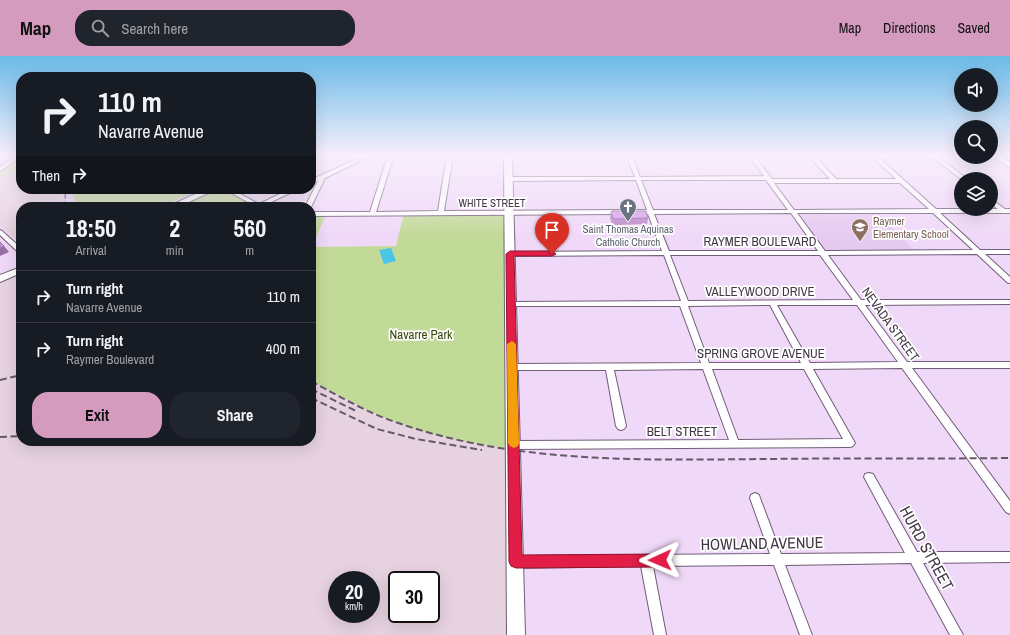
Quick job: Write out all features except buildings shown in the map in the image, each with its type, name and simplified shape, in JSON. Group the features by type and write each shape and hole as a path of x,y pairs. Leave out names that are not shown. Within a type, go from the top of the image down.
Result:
{"main road":[{"path":"508,182 514,445 516,635"},
{"path":"183,202 201,194"},
{"path":"0,279 16,272"}],"street":[{"path":"373,213 383,182"},
{"path":"441,213 446,182"},
{"path":"640,182 735,444"},
{"name":"NEVADA STREET","path":"770,182 1010,509"},
{"path":"902,182 1010,281"},
{"path":"237,194 252,202"},
{"path":"268,202 285,194"},
{"path":"998,206 1008,212"},
{"name":"WHITE STREET","path":"316,214 509,212 1008,212"},
{"path":"2,236 16,248"},
{"name":"RAYMER BOULEVARD","path":"510,254 1010,252"},
{"name":"VALLEYWOOD DRIVE","path":"511,304 1010,302"},
{"path":"772,303 807,366"},
{"name":"SPRING GROVE AVENUE","path":"512,366 905,365 1008,367"},
{"path":"609,366 621,426"},
{"name":"BELT STREET","path":"514,445 850,443 807,366"},
{"name":"HURD STREET","path":"869,477 957,635"},
{"path":"755,498 806,635"},
{"name":"HOWLAND AVENUE","path":"516,562 778,558 1010,557"},
{"path":"646,561 660,635"}],"shaded area":[{"path":"0,182 16,182 16,194 61,194 59,202 16,202 16,240 0,226"},
{"name":"Raymer Elementary School","path":"792,212 877,212 916,252 822,252"},
{"path":"16,272 16,446 316,446 316,381 461,440 514,450 516,635 0,635 0,279"}],"green space":[{"path":"190,194 172,202 75,202 73,195"},
{"path":"201,194 236,194 251,202 182,202"},
{"name":"Navarre Park","path":"509,212 514,450 457,440 415,429 378,415 316,384 316,247 396,246 404,213"},
{"name":"Navarre Park","path":"316,214 326,214 316,238"}],"water":[{"path":"391,248 396,261 384,264 379,250"}],"railway":[{"path":"65,194 65,202"},
{"path":"0,380 16,376"},
{"path":"316,384 367,410 401,424 446,437 536,453 582,457 675,460 1010,458"},
{"path":"316,391 356,411"},
{"path":"316,400 377,429 416,439 482,450"},
{"path":"0,437 16,436"}],"slow traffic":[{"path":"512,344 514,443"}],"place":[{"name":"Saint Thomas Aquinas Catholic Church","path":"628,222"},
{"name":"Raymer Elementary School","path":"860,242"}],"route":[{"path":"552,254 510,254 516,562 660,560"}]}
